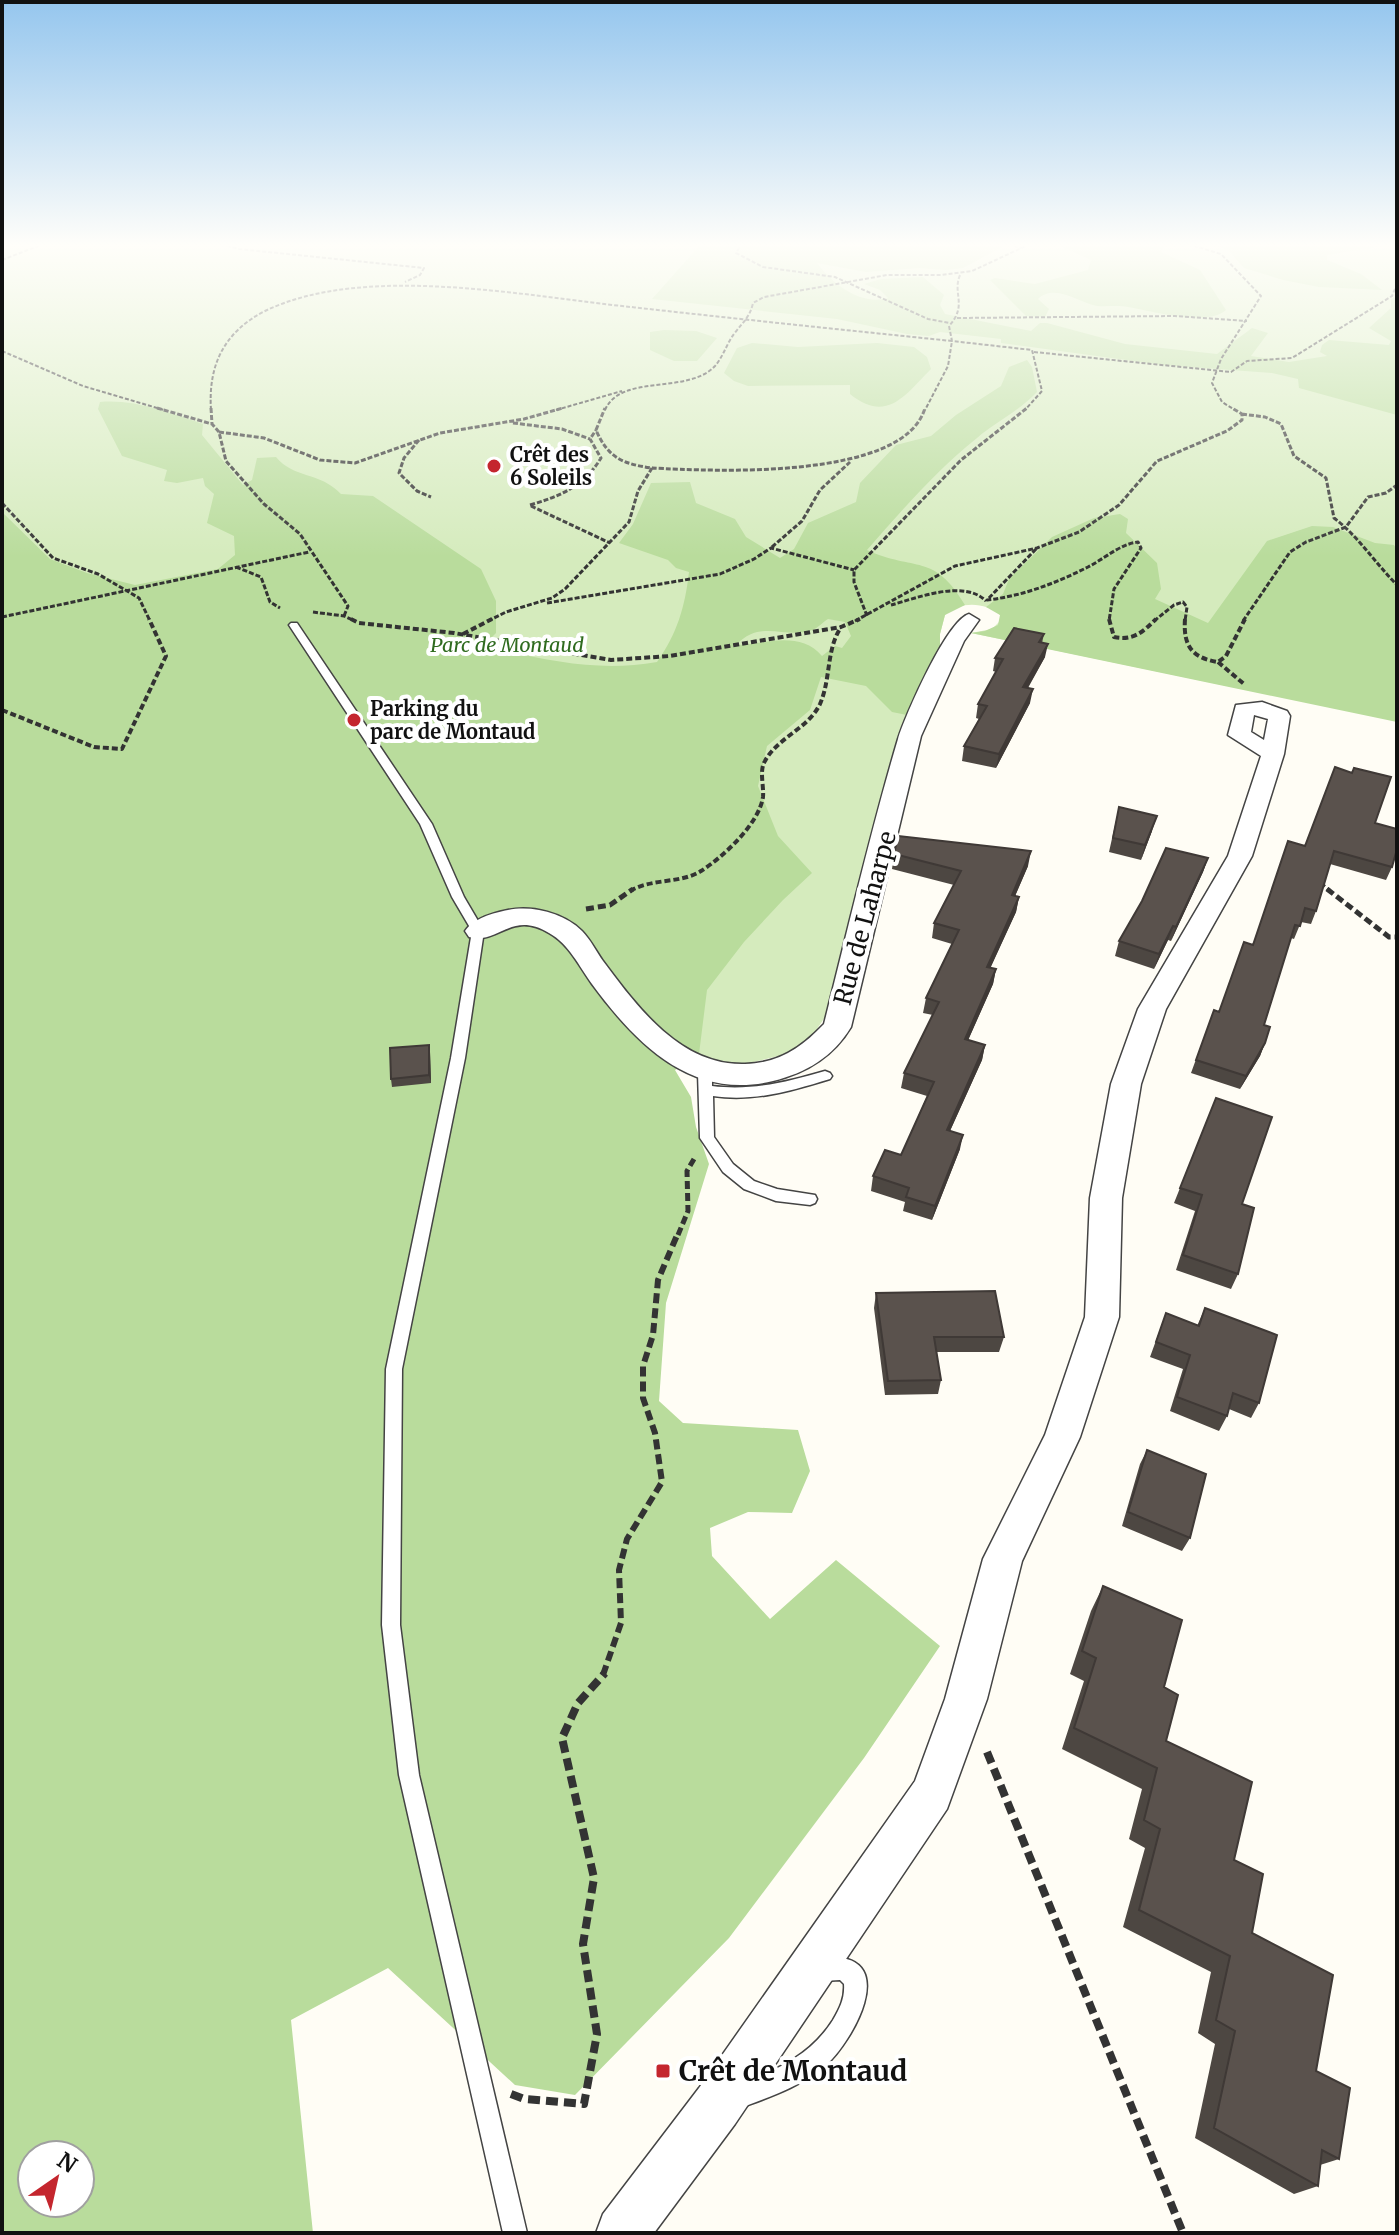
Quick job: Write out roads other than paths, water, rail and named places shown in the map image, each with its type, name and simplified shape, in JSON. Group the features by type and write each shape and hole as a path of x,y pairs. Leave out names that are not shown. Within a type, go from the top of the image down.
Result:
{"street":[{"name":"Rue de Laharpe","path":"478,931 493,921 520,914 569,933 615,996 676,1059 705,1082 779,1070 812,1055 837,1027 910,736 954,640 969,620"},
{"path":"622,2233 717,2106 932,1794 966,1699 1003,1559 1062,1437 1102,1317 1106,1198 1126,1084 1152,1009 1240,856 1273,754"}],"lane":[{"path":"295,616 426,824 458,897 478,931 458,1058 394,1369 391,1625 409,1775 515,2233"},
{"path":"810,1199 776,1195 749,1185 728,1168 707,1138 705,1082 741,1095 764,1093 825,1076"}],"place":[{"name":"Crêt des 6 Soleils","path":"494,466"},
{"name":"Parking du parc de Montaud","path":"354,720"},
{"name":"Crêt de Montaud","path":"663,2071"}],"park label":[{"name":"Parc de Montaud","path":"507,644"}]}
